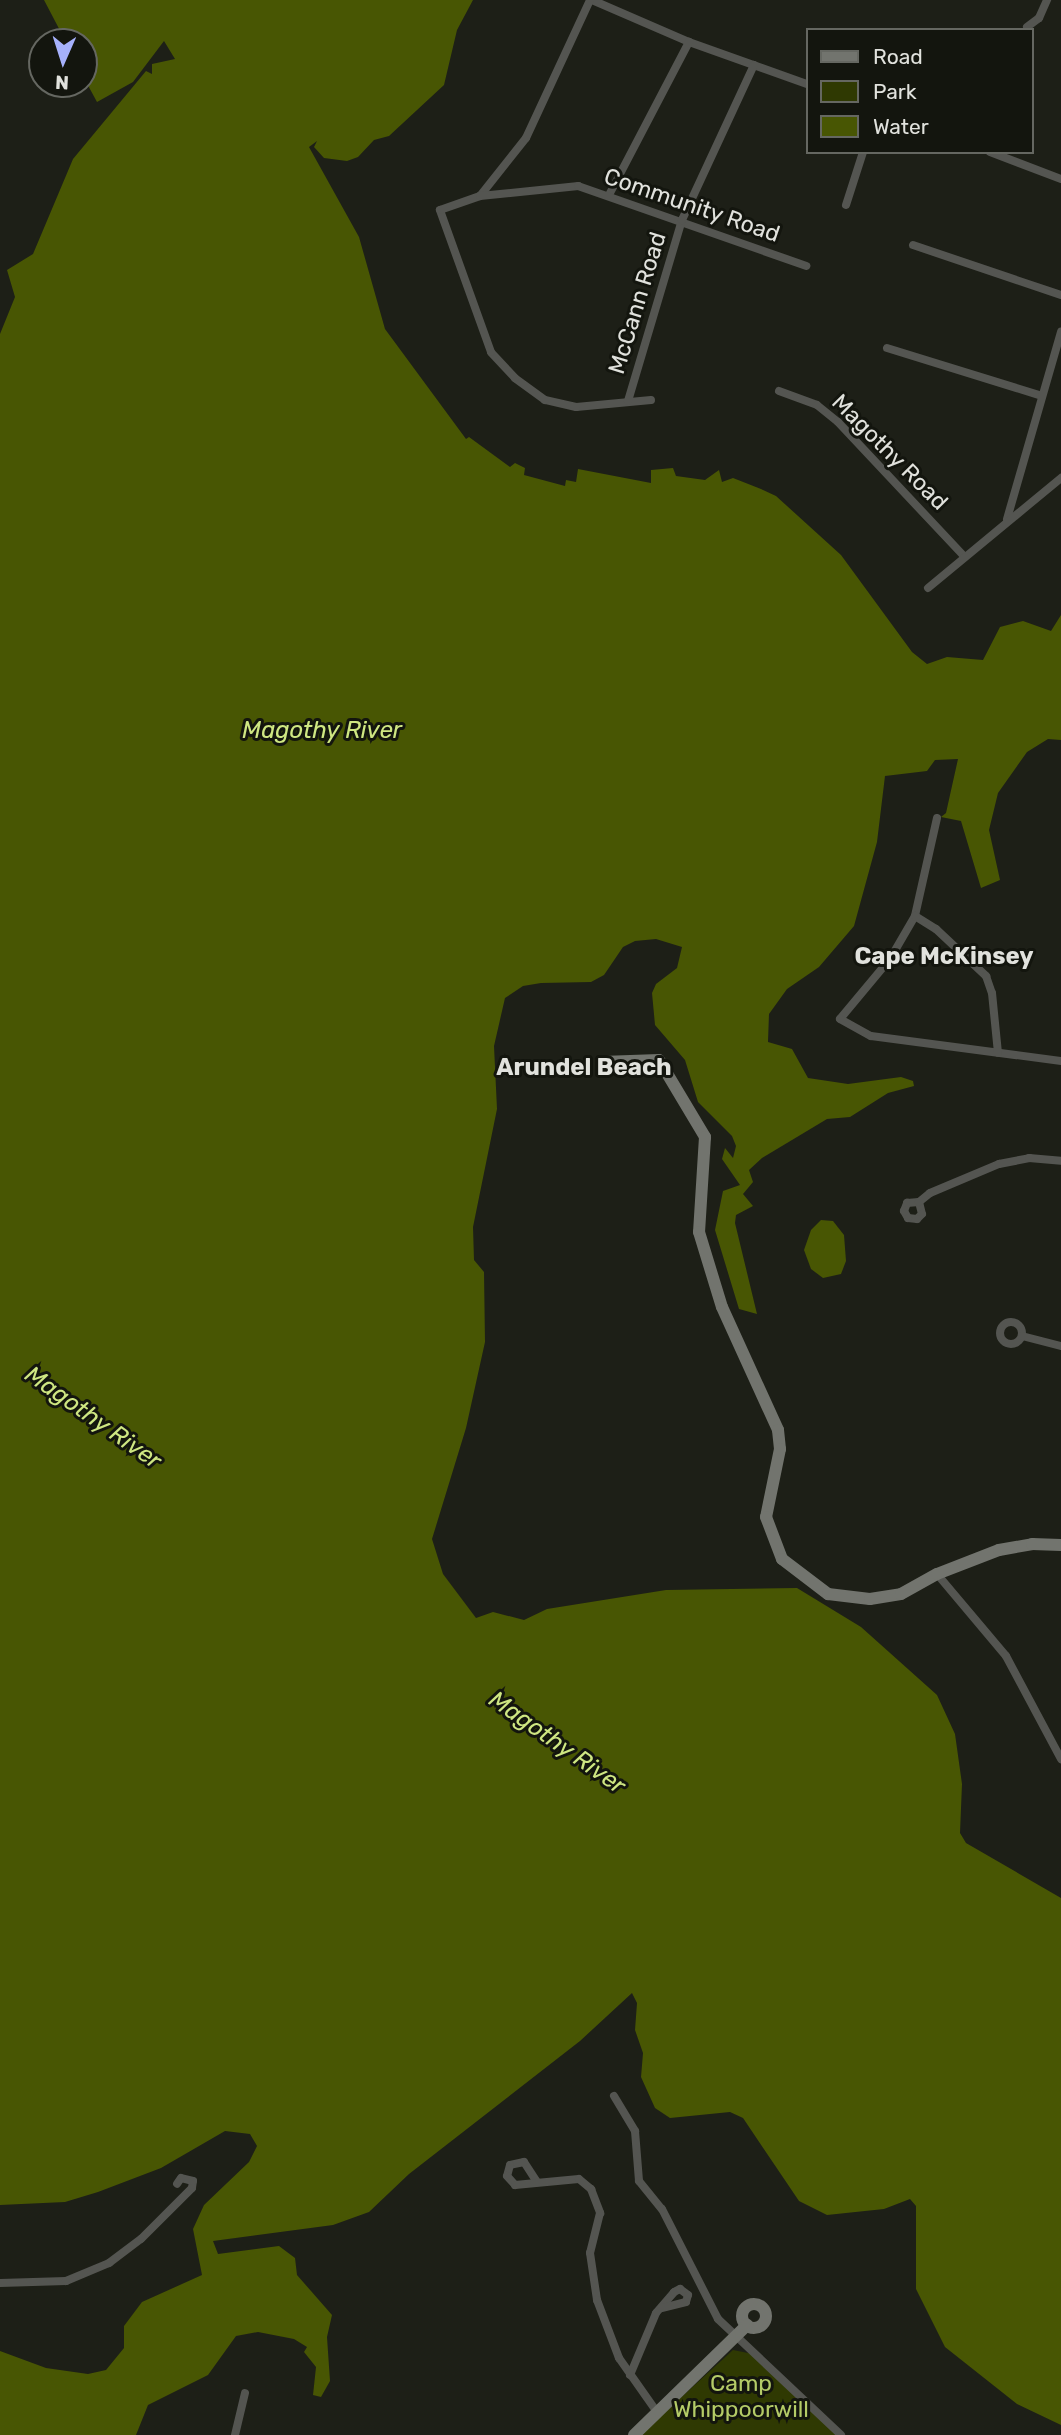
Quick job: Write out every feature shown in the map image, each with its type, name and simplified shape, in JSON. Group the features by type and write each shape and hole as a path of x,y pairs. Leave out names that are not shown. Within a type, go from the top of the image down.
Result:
{"street":[{"path":"480,197 526,138 591,0 689,42 806,85"},
{"path":"1027,27 1039,18 1047,0"},
{"path":"609,195 689,42"},
{"name":"McCann Road","path":"628,401 682,220 754,65"},
{"path":"846,205 862,154"},
{"path":"995,154 1061,179"},
{"name":"Community Road","path":"628,401 574,406 545,400 515,378 491,352 440,210 480,197 578,186 682,220 806,266"},
{"path":"914,245 1061,295"},
{"path":"1007,519 1061,332"},
{"path":"887,348 1042,396"},
{"name":"Magothy Road","path":"779,391 817,405 838,422 964,556"},
{"path":"628,401 651,400"},
{"path":"928,589 1007,519 1061,478"},
{"path":"937,818 915,916 891,959 841,1019 871,1037 1061,1061"},
{"path":"915,916 936,929 986,976 992,993 998,1054"},
{"path":"602,1062 659,1060 705,1138 699,1232 722,1307 781,1438 766,1517 782,1559 816,1588 849,1599 901,1594 937,1574 1015,1547 1061,1545"},
{"path":"919,1202 930,1193 1010,1161 1061,1161"},
{"path":"1022,1336 1061,1346"},
{"path":"937,1574 1003,1652 1061,1759"},
{"path":"614,2095 635,2131 639,2181 662,2209 710,2306 734,2338 751,2348 841,2435"},
{"path":"0,2283 66,2281 109,2263 141,2239 192,2188 193,2181 181,2178 177,2184"},
{"path":"537,2182 579,2179 596,2200 600,2220 590,2253 591,2278 608,2336 630,2375 657,2412"},
{"path":"630,2375 651,2320 662,2308"},
{"path":"634,2435 747,2325"},
{"path":"235,2435 245,2393"}],"green space":[{"name":"Camp Whippoorwill","path":"733,2350 753,2354 837,2435 640,2435"}],"water":[{"name":"Magothy River","path":"44,0 473,0 457,30 444,85 389,136 374,140 358,157 347,161 324,158 314,147 317,141 309,147 359,237 385,329 466,439 469,437 510,467 515,463 525,468 524,475 565,486 566,480 576,482 578,469 651,483 651,470 673,468 676,476 705,480 719,470 722,482 733,478 776,496 841,555 912,652 927,664 947,657 983,660 1000,627 1023,621 1051,631 1061,615 1061,740 1048,739 1027,752 998,793 989,830 1000,880 981,888 961,821 941,817 946,813 958,759 935,760 927,771 885,776 877,842 854,926 819,967 787,989 769,1014 768,1042 792,1049 808,1078 848,1084 901,1077 913,1081 914,1086 888,1093 850,1117 827,1119 762,1158 749,1170 753,1182 743,1194 753,1206 736,1215 735,1223 757,1314 739,1309 715,1230 723,1191 740,1185 722,1159 725,1148 733,1158 736,1146 732,1136 698,1102 685,1060 655,1025 652,993 656,984 677,968 682,947 656,939 635,941 623,947 604,975 591,982 523,986 505,998 494,1046 497,1109 473,1227 474,1260 484,1272 485,1342 466,1428 432,1539 443,1574 476,1618 493,1612 524,1620 547,1609 666,1590 797,1588 861,1627 937,1695 955,1734 962,1784 960,1833 966,1843 1061,1898 1061,2425 1017,2404 945,2347 916,2289 916,2206 910,2199 884,2209 827,2215 799,2201 743,2118 730,2112 670,2118 655,2108 641,2077 643,2053 635,2030 637,2003 632,1993 580,2041 409,2174 369,2212 333,2225 213,2241 218,2254 279,2246 295,2258 297,2275 332,2315 327,2337 330,2381 321,2397 313,2395 316,2367 304,2352 307,2347 294,2339 258,2332 236,2336 208,2375 148,2405 136,2435 0,2435 0,2351 46,2368 88,2374 106,2370 124,2348 124,2326 142,2302 202,2275 193,2229 204,2205 249,2162 257,2146 250,2134 225,2131 161,2168 98,2192 65,2202 0,2205 0,334 15,297 7,270 33,254 73,159 146,71 152,74 152,64 175,59 164,41 133,82 97,102 95,98 98,98 98,28 59,28"},
{"path":"821,1220 833,1221 844,1235 846,1261 841,1274 823,1278 811,1269 804,1250 811,1230"}],"district":[{"name":"Cape McKinsey","path":"944,957"},
{"name":"Arundel Beach","path":"584,1068"}]}
